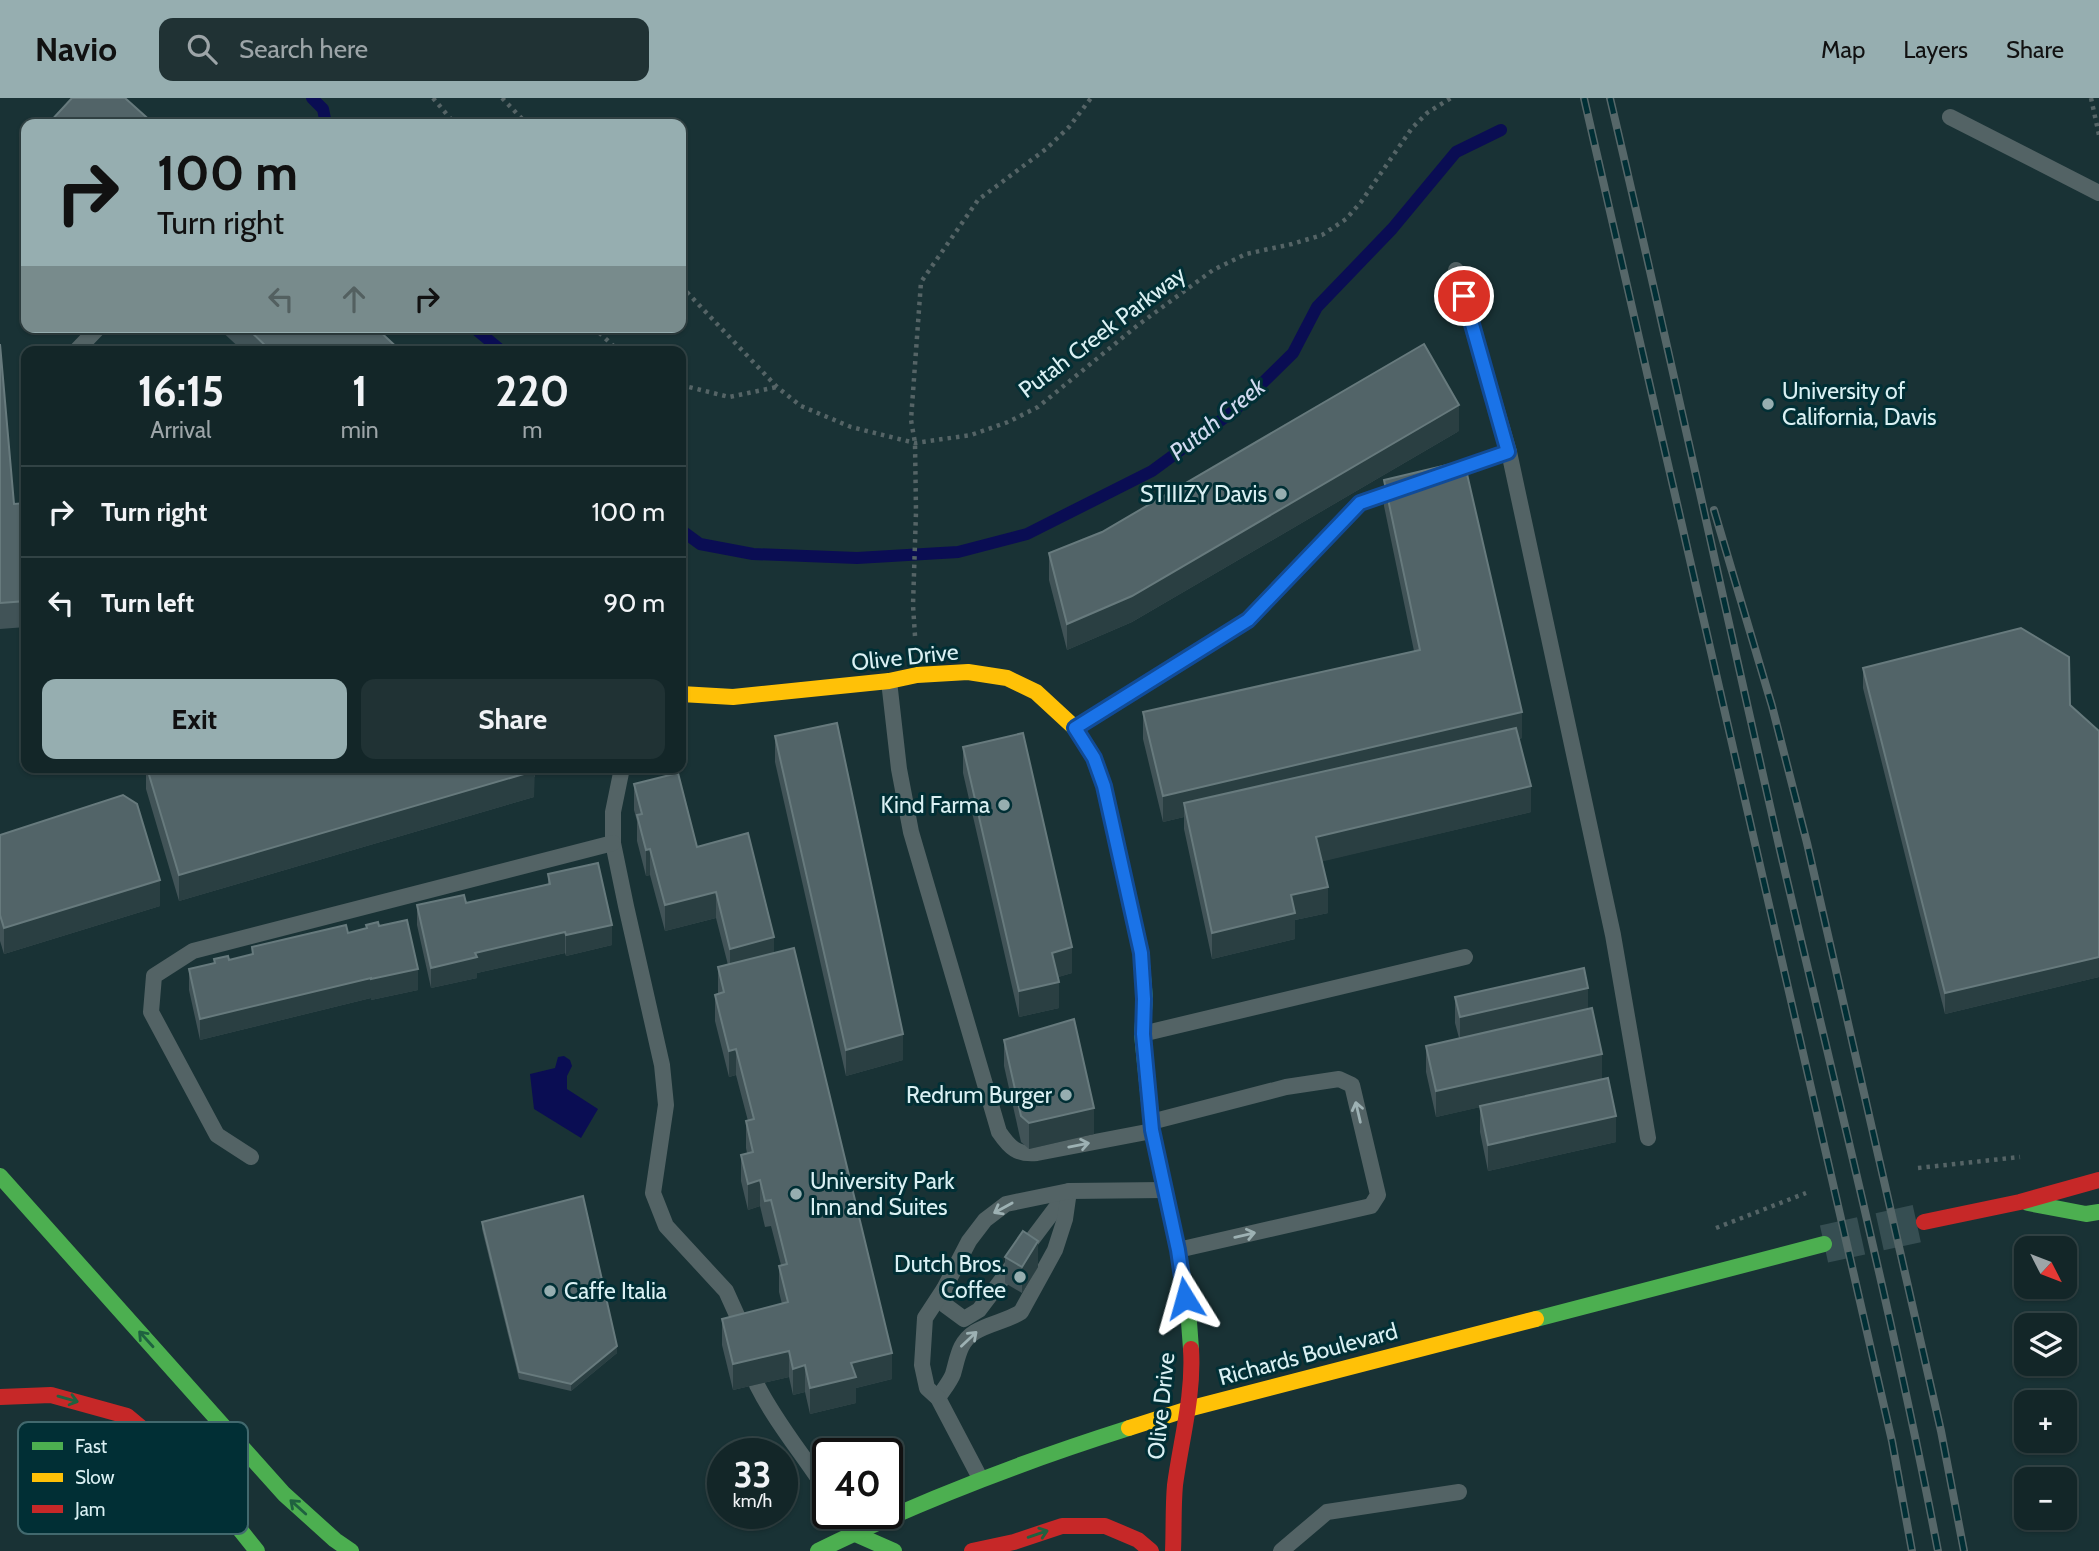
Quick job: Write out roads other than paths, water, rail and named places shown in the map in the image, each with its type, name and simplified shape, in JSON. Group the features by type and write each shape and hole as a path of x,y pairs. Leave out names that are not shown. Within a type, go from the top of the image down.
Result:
{"main road":[{"name":"Olive Drive","path":"686,694 733,697 889,681 917,675 968,672 1007,678 1036,692 1075,728 1094,758 1104,786 1138,940 1151,1126 1178,1250 1189,1322 1192,1367 1175,1487 1173,1551"},
{"path":"0,1175 220,1422"},
{"path":"1924,1222 2020,1202 2099,1181"},
{"path":"2020,1202 2086,1214 2099,1212"},
{"name":"Richards Boulevard","path":"903,1508 1106,1434 1188,1409 1824,1244"},
{"path":"0,1397 51,1395 127,1416 134,1422"},
{"path":"248,1454 284,1494 351,1551"},
{"path":"972,1551 1016,1547 1062,1526 1105,1526 1138,1540 1151,1551"},
{"name":"Richards Boulevard","path":"818,1551 849,1529"},
{"path":"852,1529 894,1551"},
{"path":"244,1534 257,1551"}],"lane":[{"path":"1950,117 2099,193"},
{"path":"1456,270 1508,452 1613,935 1648,1139"},
{"path":"81,346 93,333"},
{"path":"1075,728 1248,620 1360,503 1508,452"},
{"path":"889,681 899,769 911,832 999,1132 1013,1148 1024,1154 1037,1153 1151,1126 1286,1087 1339,1079 1352,1085 1378,1195 1371,1206 1178,1250"},
{"path":"621,773 613,812 613,843 662,1065 666,1105 653,1193 666,1226 726,1291 747,1338"},
{"path":"251,1157 217,1135 151,1012 154,976 192,951 613,843"},
{"path":"1143,1034 1465,957"},
{"path":"980,1478 939,1398 928,1388 922,1365 925,1318 944,1289 969,1241 985,1220 1006,1204 1069,1191 1165,1190"},
{"path":"944,1289 945,1305 964,1320 979,1310 1069,1191"},
{"path":"939,1398 952,1377 960,1348 973,1333 1020,1312 1055,1250 1065,1219 1069,1191"},
{"path":"757,1385 770,1410 812,1468"},
{"path":"1281,1551 1327,1513 1459,1492"},
{"path":"851,1529 862,1551"}],"waterway":[{"name":"Putah Creek","path":"312,98 323,109 325,119"},
{"name":"Putah Creek","path":"686,534 700,544 753,554 857,558 958,552 1027,534 1152,471 1235,410 1293,353 1317,307 1392,229 1456,152 1501,130"},
{"name":"Putah Creek","path":"480,333 496,346"}],"tunnel":[{"path":"1824,1244 1924,1222"}],"railway":[{"path":"1584,98 1892,1441 1912,1551"},
{"path":"1610,98 1882,1287 1938,1551"},
{"path":"1714,510 1772,706 1807,843 1941,1431 1964,1551"}],"place":[{"name":"University of California, Davis","path":"1768,404"},
{"name":"STIIIZY Davis","path":"1281,494"},
{"name":"Kind Farma","path":"1004,805"},
{"name":"Redrum Burger","path":"1066,1095"},
{"name":"University Park Inn and Suites","path":"796,1194"},
{"name":"Dutch Bros. Coffee","path":"1020,1277"},
{"name":"Caffe Italia","path":"550,1291"}]}
